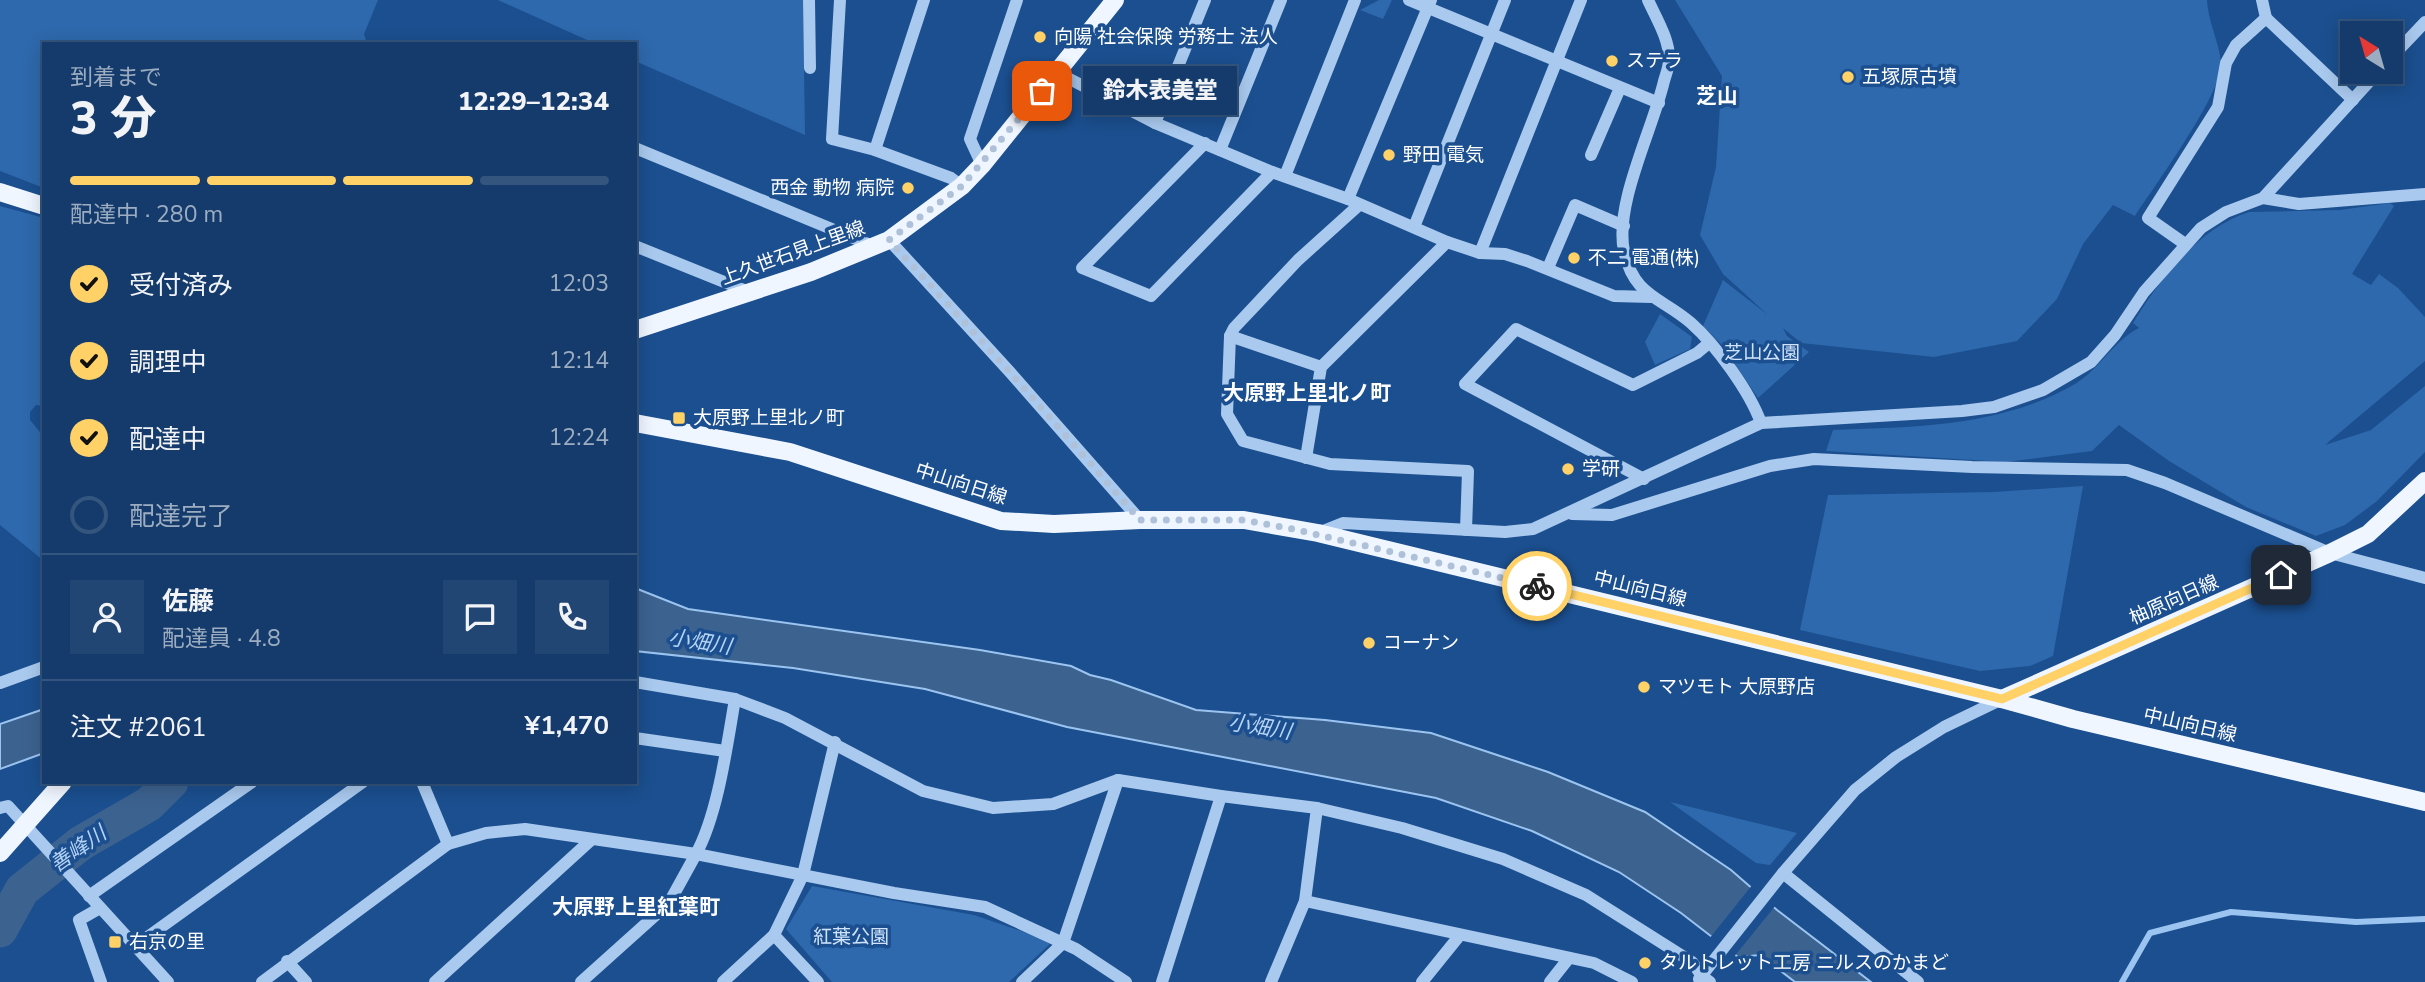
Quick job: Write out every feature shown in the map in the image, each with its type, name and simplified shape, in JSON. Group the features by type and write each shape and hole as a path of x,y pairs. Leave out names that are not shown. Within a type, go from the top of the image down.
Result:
{"main road":[{"name":"上久世石見上里線","path":"637,329 811,272 881,243 962,186 1058,73 1115,0"},
{"path":"0,192 42,205"},
{"name":"中山向日線","path":"637,423 790,452 1001,521 1054,524 1140,520 1244,520 1318,533 2002,699 2073,719 2425,802"},
{"name":"柚原向日線","path":"2002,699 2368,534 2425,481"},
{"path":"0,853 61,784"}],"street":[{"path":"809,0 810,68"},
{"path":"839,0 832,139 875,150 951,178 962,186"},
{"path":"875,150 923,0"},
{"path":"982,165 970,139 1017,0"},
{"path":"1155,123 1205,0"},
{"path":"1220,150 1281,0"},
{"path":"1285,176 1357,0 1366,0"},
{"path":"1409,0 1429,4 1491,34 1659,103"},
{"path":"1414,227 1505,0"},
{"path":"1480,253 1581,0"},
{"path":"1648,0 1666,42 1669,60 1659,103 1634,174 1624,226 1624,251 1642,289 1690,323 1709,343 1755,407 1761,423"},
{"path":"2262,0 2266,18 2353,100"},
{"path":"1429,4 1354,202 1234,328 1230,336 1227,414 1243,441 1330,464 1468,471 1466,530"},
{"path":"2185,244 2148,218 2218,107 2226,63 2236,45 2266,18"},
{"path":"2403,45 2425,22"},
{"path":"1058,73 1155,123 1447,242 1480,253 1505,254 1549,268 1614,296 1651,297"},
{"path":"1318,533 1343,523 1505,532 1533,529 1761,423 1962,411 1994,407 2043,390 2091,362 2115,335 2144,292 2185,244 2201,228 2226,212 2263,198 2367,84"},
{"path":"1591,155 1620,88"},
{"path":"1205,143 1082,268 1151,296 1272,172"},
{"path":"637,149 881,243 1009,371 1140,520"},
{"path":"2263,198 2299,204 2425,194"},
{"path":"1549,268 1575,205 1624,226"},
{"path":"1306,458 1321,367 1447,242"},
{"path":"637,247 749,292"},
{"path":"1644,479 1465,384 1516,329 1633,385 1697,353 1709,343"},
{"path":"1230,336 1321,367"},
{"path":"1567,514 1612,515 1770,466 1814,459 1972,467 2127,470 2165,483 2330,553 2423,575"},
{"path":"0,683 42,668"},
{"path":"637,682 734,699 785,718 835,742 923,791 993,808 1053,804 1118,780 1317,808 1450,842 1545,876 1596,901 1692,962 1703,980"},
{"path":"581,982 669,902 696,855 705,838 726,751 734,699"},
{"path":"1703,980 1710,963 1779,877 1855,790 1896,757 1944,727 2002,699"},
{"path":"637,738 726,751"},
{"path":"723,982 774,935 803,875 835,742"},
{"path":"1022,982 1063,943 1118,780"},
{"path":"102,982 79,920 94,901 250,784"},
{"path":"135,946 360,784"},
{"path":"423,784 449,844"},
{"path":"1162,982 1221,796"},
{"path":"0,808 8,806 168,982"},
{"path":"1271,982 1305,901 1317,808"},
{"path":"262,982 449,844 486,833 525,829 696,855 894,893 985,907 1063,943 1126,982"},
{"path":"435,982 591,839"},
{"path":"1779,877 1919,982"},
{"path":"1305,901 1606,967 1632,982"},
{"path":"774,935 818,982"},
{"path":"1422,982 1460,935"},
{"path":"1550,982 1569,958"},
{"path":"287,961 306,982"}],"green space":[{"path":"0,0 378,0 364,34 366,42 42,42 42,187 0,171"},
{"path":"498,0 803,0 805,135 637,62 637,42 592,42"},
{"path":"1379,0 1392,0 1383,19 1360,10"},
{"name":"芝山公園","path":"1675,0 2207,0 2221,63 2212,95 2135,216 2113,205 2083,244 2057,299 2017,341 1934,357 1801,343 1783,328 1787,336 1809,352 1758,398 1722,345 1703,326 1723,280 1768,315 1723,274 1700,235 1716,167 1722,76"},
{"path":"2390,203 2394,206 2352,274 2371,285 2379,274 2398,288 2425,317 2425,361 2325,445 2371,430 2425,386 2425,452 2377,501 2345,525 2316,536 2246,507 2169,461 2119,425 2092,451 2006,462 1826,451 1833,430 1895,428 1988,417 2047,398 2075,384 2092,371 2122,340 2139,328 2133,323 2155,289 2182,257 2213,230 2230,220 2249,212 2340,210"},
{"path":"0,206 42,217 42,406 36,405 30,412 30,420 42,435 42,559 0,525"},
{"path":"1660,314 1692,337 1690,349 1655,365 1645,342"},
{"path":"2083,486 2053,656 2030,666 1980,671 1800,630 1828,495 1994,492"},
{"path":"1670,802 1797,833 1770,865 1756,863"},
{"name":"紅葉公園","path":"812,886 974,915 1036,936 1050,944 1009,982 832,982 786,929"}],"water":[{"name":"小畑川","path":"637,589 688,609 980,650 1071,666 1090,675 1196,710 1325,720 1431,733 1548,772 1645,812 1731,870 1777,910 1871,982 1795,982 1760,955 1738,957 1681,913 1619,872 1532,831 1436,798 1067,727 925,689 793,668 637,651"},
{"path":"42,710 42,754 0,769 0,724"}],"pier":[{"path":"1753,884 1776,905 1733,958 1709,939"}],"waterway":[{"name":"善峰川","path":"0,930 22,890 81,843 149,804 169,784"},
{"path":"2122,982 2150,933 2231,912 2356,922 2425,919"}],"way so far":[{"path":"1042,91 962,186 889,240 1140,520 1244,520 1318,533 1537,586"}],"place":[{"name":"向陽 社会保険 労務士 法人","path":"1040,37"},
{"name":"ステラ","path":"1612,61"},
{"name":"五塚原古墳","path":"1848,77"},
{"name":"鈴木表美堂","path":"1042,91"},
{"name":"野田 電気","path":"1389,155"},
{"name":"西金 動物 病院","path":"908,188"},
{"name":"不二 電通(株)","path":"1574,258"},
{"name":"大原野上里北ノ町","path":"679,418"},
{"name":"学研","path":"1568,469"},
{"name":"コーナン","path":"1369,643"},
{"name":"マツモト 大原野店","path":"1644,687"},
{"name":"右京の里","path":"115,942"},
{"name":"タルトレット工房 ニルスのかまど","path":"1645,963"}],"district":[{"name":"芝山","path":"1717,96"},
{"name":"大原野上里北ノ町","path":"1307,393"},
{"name":"大原野上里紅葉町","path":"636,907"}],"route":[{"path":"1537,586 2002,699 2281,575"}]}
